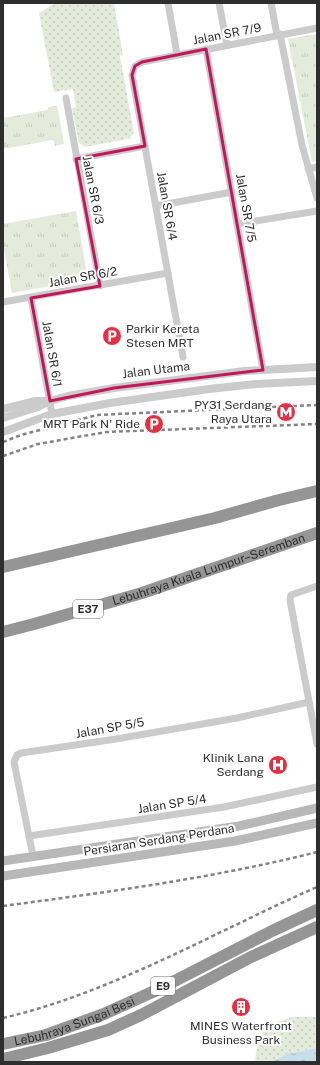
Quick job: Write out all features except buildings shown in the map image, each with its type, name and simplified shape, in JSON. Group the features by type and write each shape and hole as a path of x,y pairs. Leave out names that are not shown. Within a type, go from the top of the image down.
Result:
{"highway":[{"path":"3,567 215,518 317,491"},
{"name":"Lebuhraya Kuala Lumpur–Seremban","path":"5,632 142,593 317,533"},
{"name":"Lebuhraya Sungai Besi","path":"3,1044 46,1036 110,1012 317,910"},
{"name":"Lebuhraya Sungai Besi","path":"3,1059 48,1048 113,1028 141,1015 251,957 317,927"}],"main road":[{"name":"Persiaran Serdang Perdana","path":"3,861 239,826 317,808"},
{"name":"Persiaran Serdang Perdana","path":"3,876 235,841 317,823"}],"street":[{"path":"168,3 177,54"},
{"path":"219,3 226,45"},
{"path":"271,3 302,145 317,198"},
{"name":"Jalan SR 7/9","path":"142,62 317,28"},
{"name":"Jalan SR 7/5","path":"206,49 262,370"},
{"name":"Jalan SR 6/4","path":"142,62 135,66 132,75 183,357"},
{"name":"Jalan SR 6/3","path":"66,98 100,286"},
{"path":"76,159 145,146"},
{"path":"308,169 317,167"},
{"path":"156,206 232,192"},
{"path":"237,224 317,211"},
{"name":"Jalan SR 6/2","path":"3,302 168,273"},
{"name":"Jalan SR 6/1","path":"31,298 52,414"},
{"name":"Jalan Utama","path":"3,418 68,396 114,388 262,370 317,367"},
{"path":"3,432 52,414 110,403 256,384 317,381"},
{"path":"3,409 36,401 50,401"},
{"path":"317,586 290,595 317,744"},
{"name":"Jalan SP 5/5","path":"33,856 14,762 17,755 21,753 116,739 237,718 309,702"},
{"name":"Jalan SP 5/4","path":"29,836 224,807 317,787"}],"highlighted area":[{"path":"206,49 263,370 114,388 50,401 31,298 100,286 76,159 145,146 132,75 135,66 142,62"}],"green space":[{"path":"55,3 114,3 123,55 120,56 134,133 129,139 85,147 79,143 72,108 76,107 73,89 54,92 39,13"},
{"path":"317,34 317,161 312,162 288,39"},
{"path":"57,106 64,144 55,146 53,140 3,149 3,118 48,110 48,107"},
{"path":"76,211 87,274 83,280 12,293 3,244 3,224"},
{"path":"292,1017 317,1017 317,1048 287,1054 270,1062 255,1062 258,1043 263,1032 268,1027"}],"water":[{"path":"317,1048 317,1062 270,1062 287,1054"}],"railway":[{"path":"3,442 21,435 97,415 317,405"},
{"path":"3,456 38,444 106,432 317,424"},
{"path":"3,906 121,890 200,877 317,852"},
{"path":"3,1018 35,1010 97,988 158,962 317,887"}],"place":[{"name":"Parkir Kereta Stesen MRT","path":"112,336"},
{"name":"PY31 Serdang Raya Utara","path":"286,412"},
{"name":"MRT Park N' Ride","path":"154,424"},
{"name":"Klinik Lana Serdang","path":"278,765"},
{"name":"MINES Waterfront Business Park","path":"241,1007"}]}
